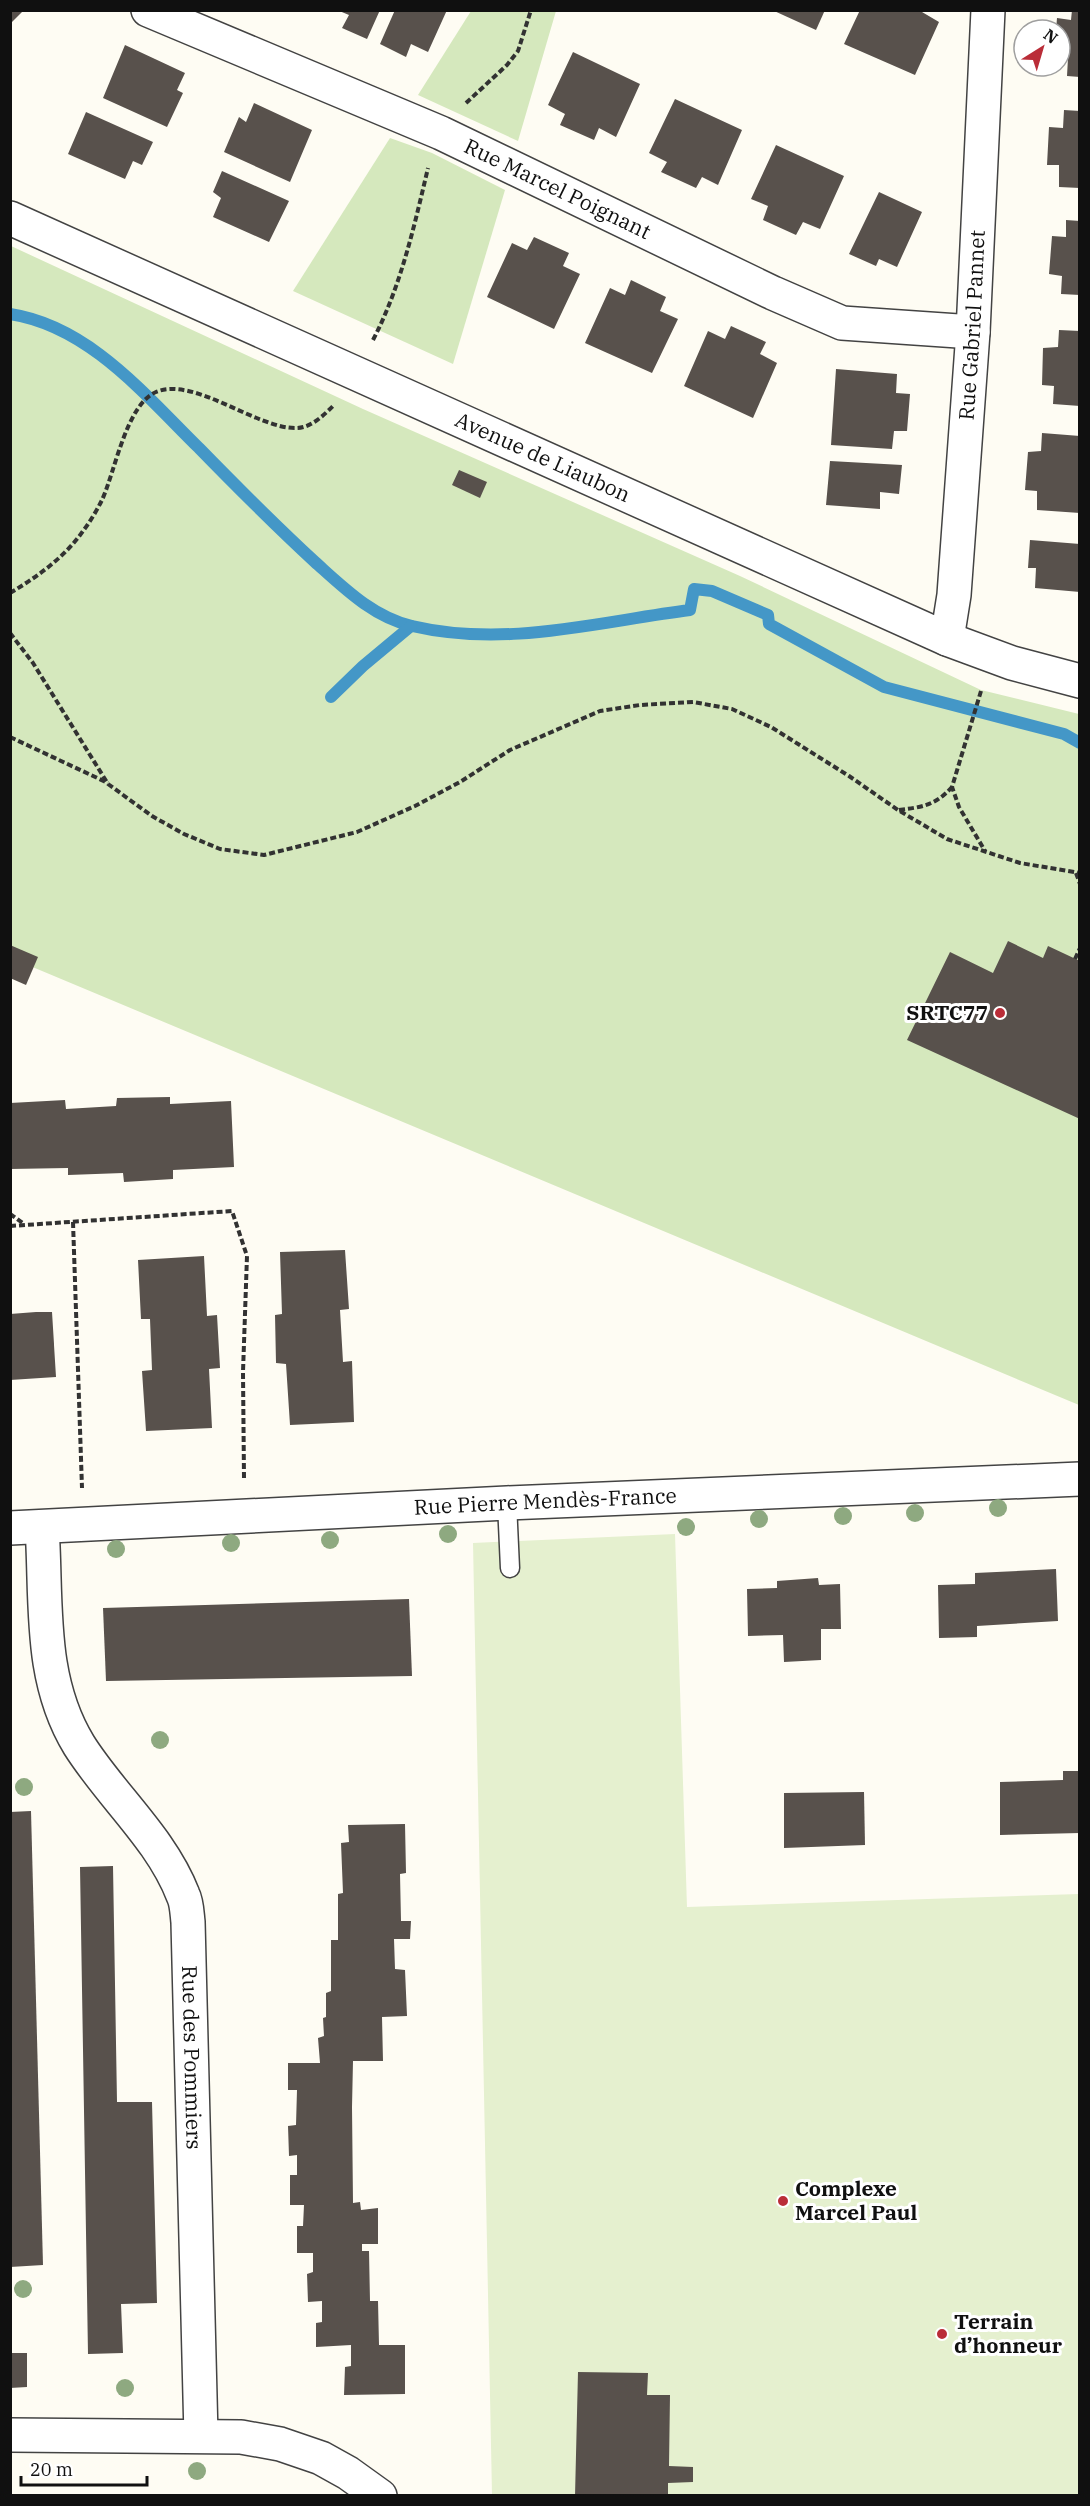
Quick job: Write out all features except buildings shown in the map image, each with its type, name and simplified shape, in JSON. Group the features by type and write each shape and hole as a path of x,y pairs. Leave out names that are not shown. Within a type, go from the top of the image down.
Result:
{"street":[{"name":"Rue Marcel Poignant","path":"148,10 441,133 773,293 842,323 972,332"},
{"name":"Rue Gabriel Pannet","path":"947,639 954,595 972,332 988,10"},
{"name":"Avenue de Liaubon","path":"10,218 947,639 1012,663 1080,681"},
{"name":"Rue Pierre Mendès-France","path":"26,1527 507,1503 1080,1479"},
{"name":"Rue des Pommiers","path":"26,1527 54,1691 78,1744 159,1852 184,1896 188,1922 201,2436"},
{"path":"10,2435 241,2437 280,2444 321,2458 380,2496"}],"lane":[{"path":"507,1503 510,1568"}],"path":[{"path":"10,593 66,552 83,531 102,500 125,432 143,403 155,392 175,390 196,394 235,407 267,422 297,429 318,420 343,396 382,324 408,255 432,153 441,133 456,113 507,65 518,51 531,10"},
{"path":"10,633 33,663 108,784"},
{"path":"10,737 108,784 152,816 184,834 220,849 264,855 357,832 433,796 510,750 600,711 640,705 693,702 732,709 771,727 898,810 947,839 1020,863 1078,873 1080,884"},
{"path":"898,810 924,807 942,799 952,787 976,704"},
{"path":"952,787 958,807 985,851"},
{"path":"1075,959 1080,948"},
{"path":"10,1226 232,1211 248,1256 243,1372 244,1490"},
{"path":"10,1214 25,1224"},
{"path":"73,1222 83,1497"}],"green space":[{"path":"471,11 556,11 518,141 418,95"},
{"path":"390,138 432,153 505,190 453,364 293,291"},
{"path":"11,246 363,409 740,576 981,690 1079,714 1079,1405 11,958"},
{"name":"Complexe Marcel Paul","path":"675,1534 687,1907 1079,1894 1079,2495 492,2495 473,1543"}],"waterway":[{"path":"10,314 39,321 65,333 114,366 158,406 256,506 326,572 372,609 398,622 447,632 516,634 551,631 690,610 694,589 712,591 768,615 769,624 884,687 1064,734 1080,743"},
{"path":"331,697 363,666 411,626"}],"place":[{"name":"SRTC77","path":"1000,1013"},
{"name":"Complexe Marcel Paul","path":"783,2201"},
{"name":"Terrain d’honneur","path":"942,2334"}]}
